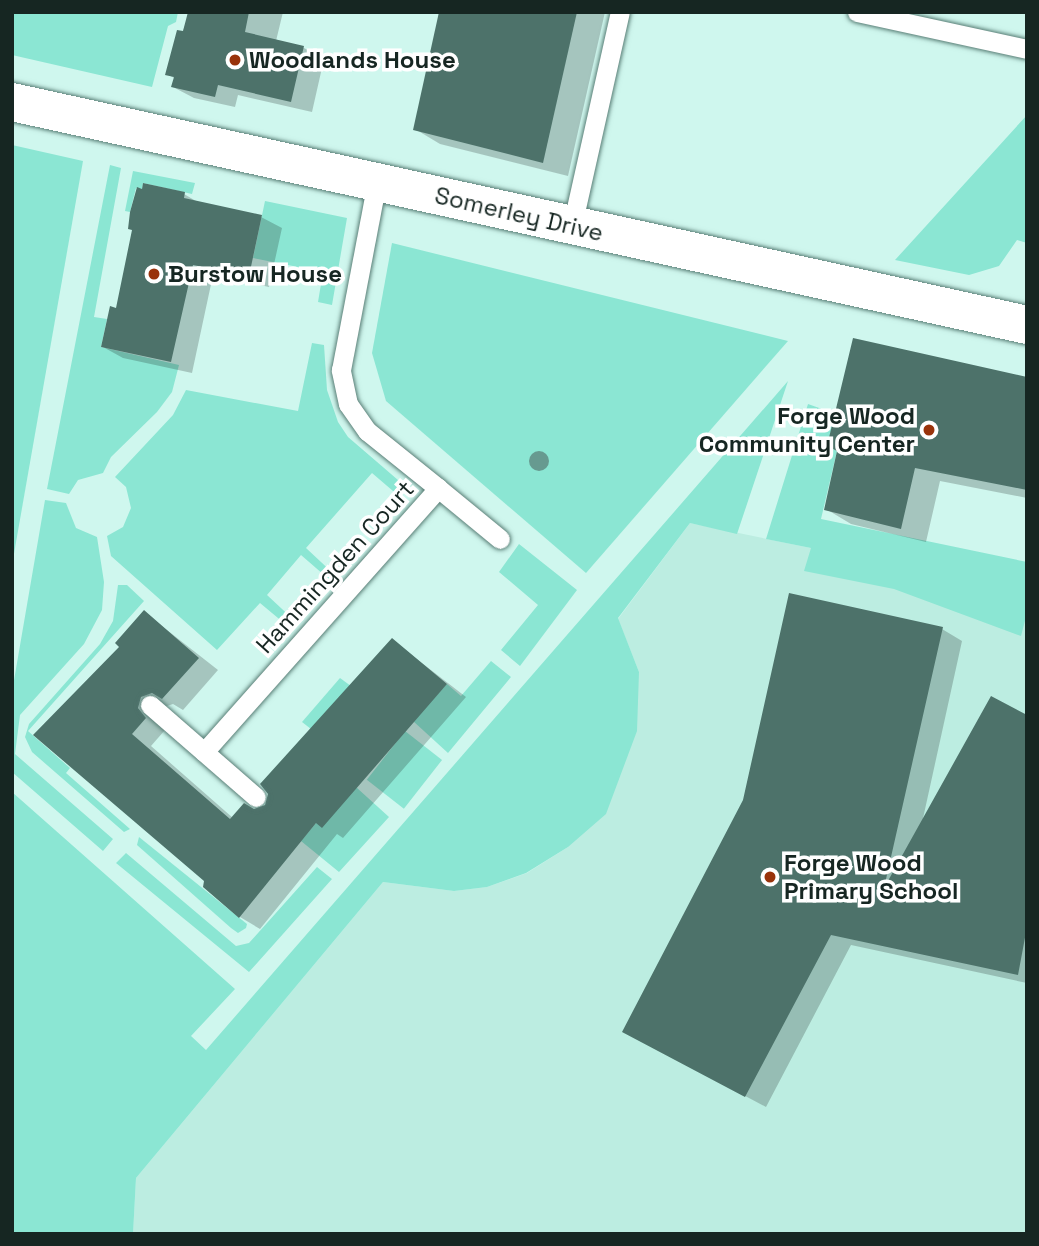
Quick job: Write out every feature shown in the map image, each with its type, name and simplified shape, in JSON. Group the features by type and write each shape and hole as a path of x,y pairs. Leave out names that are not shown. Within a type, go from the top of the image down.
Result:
{"street":[{"name":"Somerley Drive","path":"12,102 1027,325"}],"lane":[{"path":"572,226 620,12"},
{"path":"858,12 1027,49"},
{"name":"Hammingden Court","path":"204,752 438,488 367,431 346,393 341,370 345,336 377,182"},
{"path":"438,488 500,539"},
{"path":"150,705 256,797"}],"shaded area":[{"name":"Forge Wood Primary School","path":"690,523 811,548 1027,562 1027,1234 133,1234 136,1178 383,882 454,891 487,887 527,873 568,847 639,672 618,619"}],"green space":[{"path":"12,12 178,12 176,22 168,26 152,87 12,55"},
{"path":"1027,115 1027,243 1017,240 999,266 969,275 895,260"},
{"path":"12,145 83,161 12,565"},
{"path":"110,165 121,168 94,317 107,319 101,347 179,365 172,392 157,412 111,457 103,473 78,480 69,494 47,489"},
{"path":"133,171 195,183 192,194 143,183 142,189 136,188 130,212 125,211"},
{"path":"265,201 347,218 332,305 318,302 323,272 253,258"},
{"path":"392,243 788,341 586,573 386,401 372,353"},
{"path":"312,343 324,345 327,390 338,422 348,437 398,480 403,492 400,497 372,473 306,548 336,576 331,581 301,555 267,595 296,622 290,628 260,603 217,650 111,556 107,536 123,527 131,508 126,487 115,477 173,415 186,390 298,411"},
{"path":"788,381 737,534 690,523 618,618 639,672 637,731 606,814 568,847 526,873 487,887 454,891 383,882 136,1178 133,1234 12,1234 12,792 235,989 191,1036 206,1050"},
{"path":"808,404 836,414 827,446 837,451 821,519 1027,562 1027,613 1021,636 894,589 804,571 811,548 766,539"},
{"path":"45,500 66,503 76,528 97,537 104,582 102,610 84,644 20,715 15,754 113,839 103,851 12,772 12,692"},
{"path":"519,544 577,590 520,666 501,650 538,605 499,572"},
{"path":"118,585 127,585 144,601 28,731 70,768 66,773 130,829 124,832 32,752 25,737 29,724 100,644 113,621"},
{"path":"491,661 511,677 448,753 413,721 447,684 461,696"},
{"path":"340,678 355,689 311,729 302,722"},
{"path":"405,731 442,760 404,809 367,780"},
{"path":"335,768 389,817 339,872 301,841 316,823"},
{"path":"139,837 247,924 246,928 238,933 231,928 137,845"},
{"path":"126,853 236,946 249,943 317,867 332,879 249,972 116,863"}],"building":[{"name":"Woodlands House","path":"188,12 249,12 245,32 304,46 291,102 218,85 215,97 171,87 174,77 165,75 177,30 183,31"},
{"path":"439,12 577,12 543,163 413,130"},
{"name":"Burstow House","path":"143,183 185,192 184,198 262,215 249,276 193,265 171,362 101,347 110,306 116,308 132,230 128,229 130,212 137,187 142,189"},
{"name":"Forge Wood Community Center","path":"853,338 1027,377 1027,490 915,468 901,529 824,510 837,451 827,446"},
{"path":"789,593 943,627 884,888 991,696 1027,715 1027,927 1018,975 831,935 745,1097 622,1032 743,800"},
{"path":"144,610 199,658 162,699 152,693 141,697 138,708 146,718 132,734 230,819 244,803 254,809 265,805 268,794 260,784 392,638 447,684 322,828 316,823 239,918 203,887 204,881 33,735 119,647 115,643"}],"place":[{"name":"Woodlands House","path":"235,60"},
{"name":"Burstow House","path":"154,274"},
{"name":"Forge Wood Community Center","path":"929,430"},
{"name":"Forge Wood Primary School","path":"770,877"}]}
